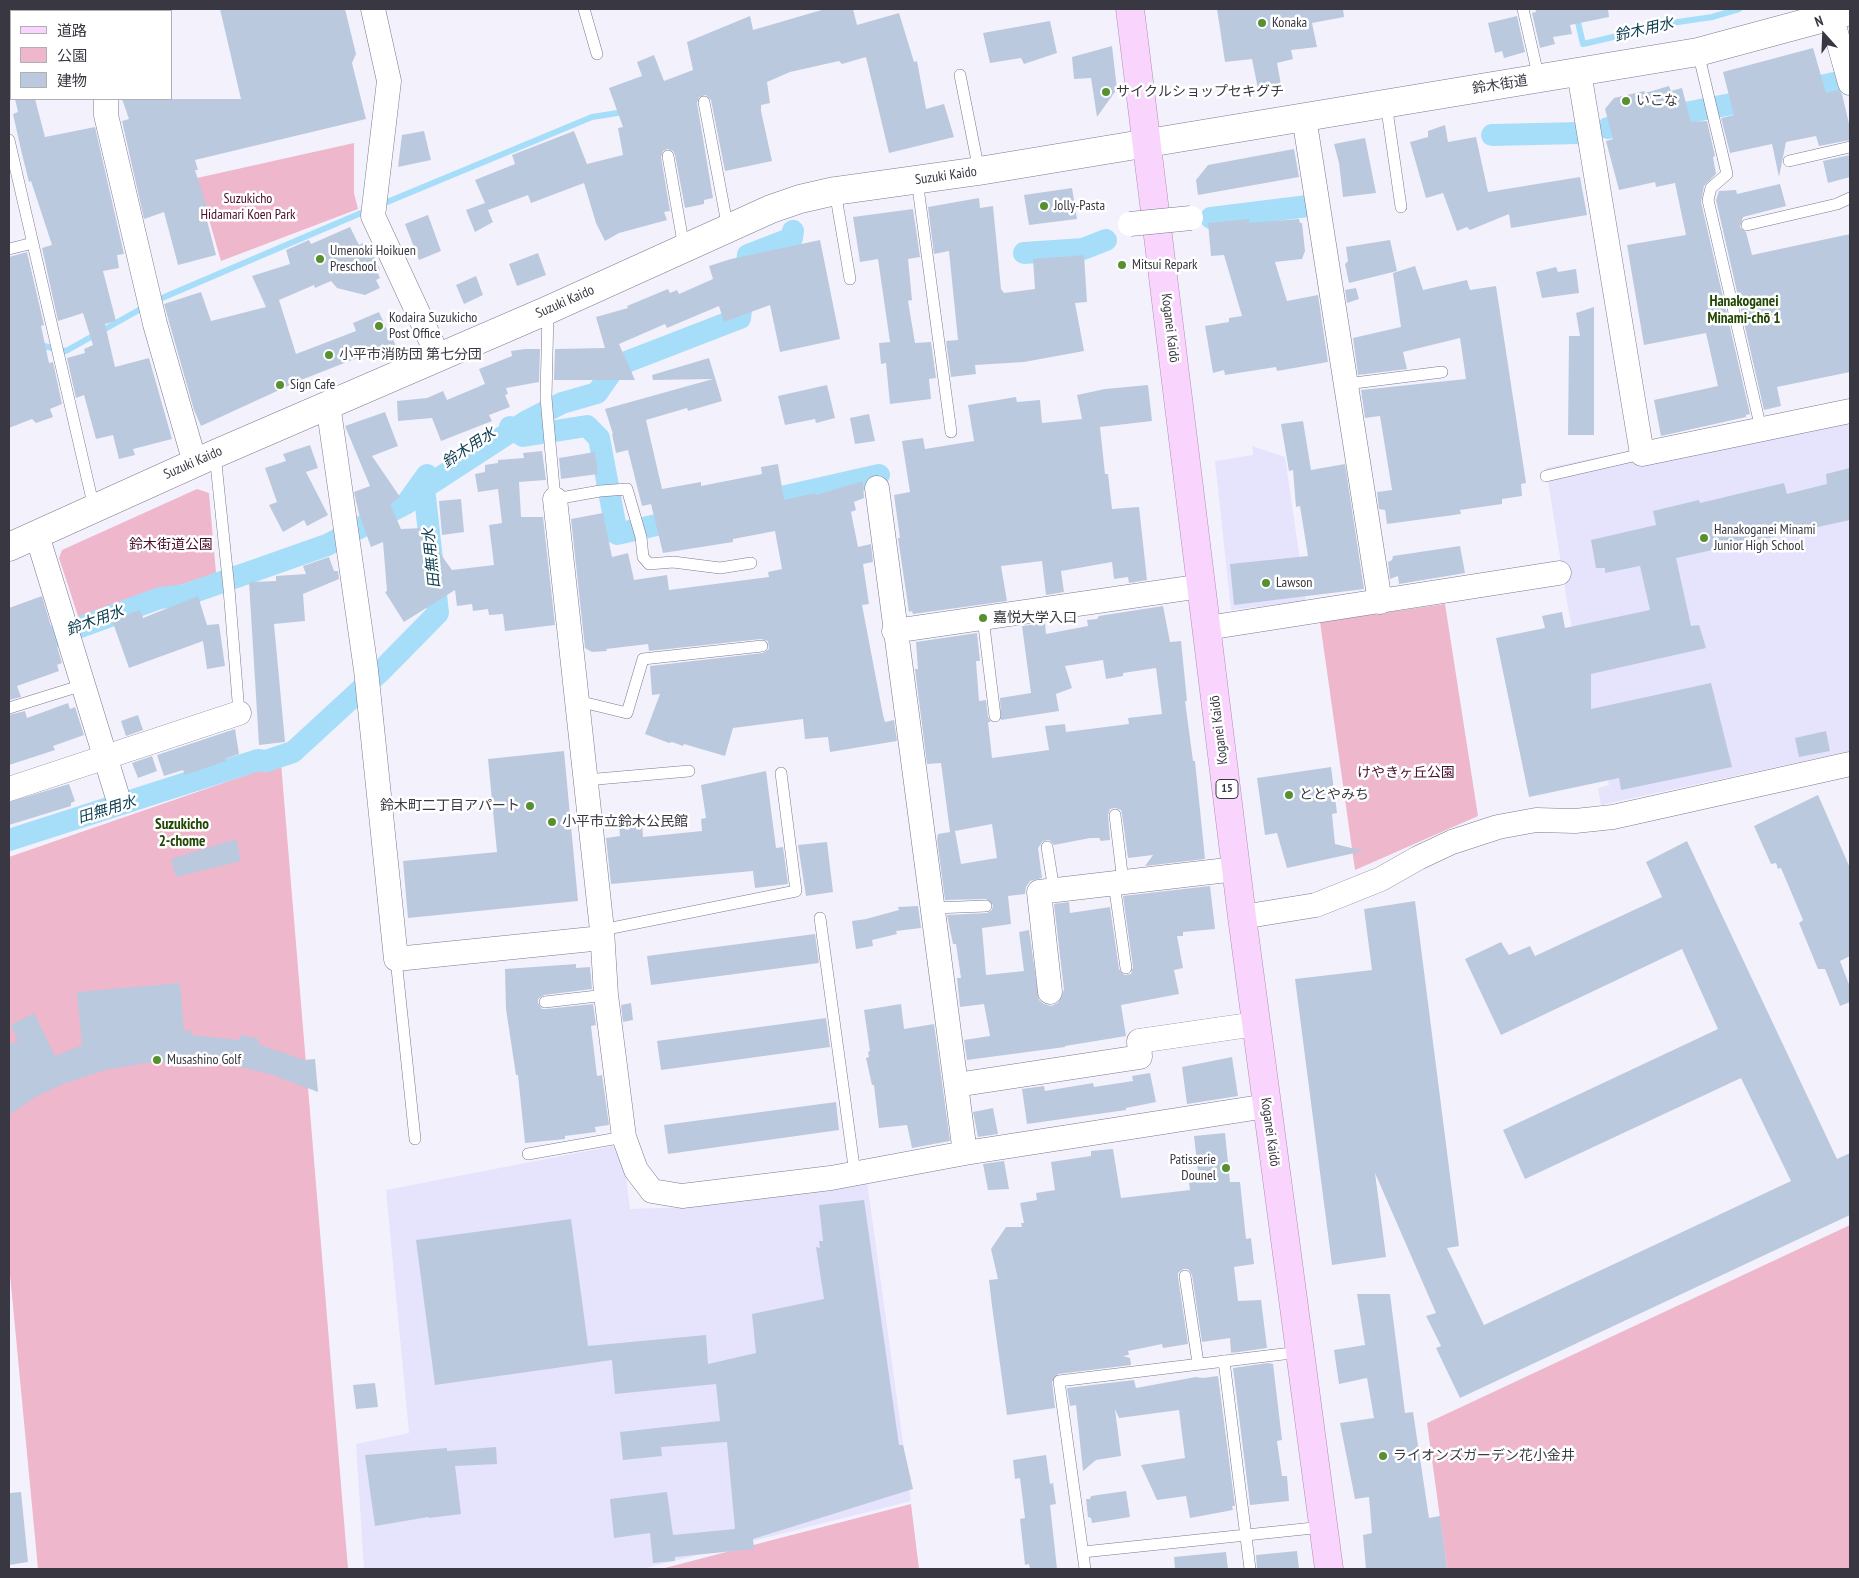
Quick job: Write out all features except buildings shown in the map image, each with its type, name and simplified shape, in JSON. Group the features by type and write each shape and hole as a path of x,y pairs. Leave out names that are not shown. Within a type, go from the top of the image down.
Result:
{"main road":[{"name":"Koganei Kaidō","path":"1130,9 1242,917 1328,1569"},
{"name":"鈴木街道","path":"1146,142 1698,52 1802,16 1841,13"},
{"name":"Suzuki Kaido","path":"9,547 205,458 548,310 771,209 800,199 835,191 979,171 1146,142"}],"street":[{"path":"373,9 390,81 373,216 438,356"},
{"path":"1841,13 1850,83"},
{"path":"1580,72 1642,454 1850,411"},
{"path":"106,100 106,115 154,324 205,458"},
{"path":"1304,117 1380,602"},
{"path":"1130,224 1191,218"},
{"path":"328,404 366,670 396,959 602,934"},
{"path":"876,488 965,1153"},
{"path":"555,499 602,934 606,996 624,1137 636,1170 652,1191 682,1196 855,1174 965,1153 1267,1106"},
{"path":"37,535 117,795"},
{"path":"1207,628 1559,573"},
{"path":"894,631 1202,586"},
{"path":"9,790 239,713"},
{"path":"1242,917 1316,905 1381,879 1418,858 1452,842 1498,827 1536,820 1575,821 1613,816 1850,764"},
{"path":"1050,992 1039,892 1236,869"},
{"path":"956,1085 1140,1057 1139,1041 1256,1024"}],"lane":[{"path":"584,9 597,54"},
{"path":"1523,9 1539,79"},
{"path":"1698,52 1727,174 1711,188 1708,200 1761,429"},
{"path":"960,75 979,171"},
{"path":"704,102 728,229"},
{"path":"1386,103 1401,207"},
{"path":"9,140 94,508"},
{"path":"1789,161 1850,147"},
{"path":"668,156 684,248"},
{"path":"917,180 951,432"},
{"path":"835,191 850,279"},
{"path":"1747,225 1837,204 1850,198"},
{"path":"9,248 33,243"},
{"path":"548,310 546,398 548,438 555,499 600,491 627,489 641,537 643,557 649,564 673,562 720,568 751,563"},
{"path":"1346,384 1442,372"},
{"path":"1546,476 1642,454"},
{"path":"205,458 227,571 239,713"},
{"path":"983,618 995,716"},
{"path":"578,701 627,713 643,659 762,646"},
{"path":"9,708 83,685"},
{"path":"586,780 689,771"},
{"path":"602,934 796,891 781,773"},
{"path":"1115,815 1118,883 1126,968"},
{"path":"1047,847 1054,890"},
{"path":"933,908 986,906"},
{"path":"820,918 855,1174"},
{"path":"396,959 415,1139"},
{"path":"545,1002 606,996"},
{"path":"528,1154 624,1137"},
{"path":"1185,1276 1198,1363"},
{"path":"1084,1569 1059,1382 1198,1363 1300,1352"},
{"path":"1224,1361 1250,1569"},
{"path":"1083,1552 1323,1527"}],"shaded area":[{"name":"Hanakoganei Minami Junior High School","path":"1850,406 1850,751 1601,805 1598,788 1609,785 1605,762 1599,763 1568,608 1546,468"},
{"path":"1252,446 1285,457 1306,601 1231,610 1215,461 1253,455"},
{"path":"613,1146 625,1170 630,1209 689,1207 867,1181 911,1501 642,1569 364,1569 356,1444 409,1433 386,1190"}],"green space":[{"name":"Suzukicho Hidamari Koen Park","path":"354,143 354,193 358,209 221,261 197,178"},
{"name":"鈴木街道公園","path":"197,489 209,493 216,573 79,619 59,558 62,550"},
{"name":"けやきヶ丘公園","path":"1445,604 1478,816 1355,870 1320,622"},
{"name":"Musashino Golf","path":"281,763 348,1569 38,1569 9,1264 9,857"},
{"path":"1850,1225 1850,1569 1447,1569 1427,1423"},
{"path":"911,1504 919,1569 661,1569"}],"waterway":[{"name":"鈴木用水","path":"1575,9 1583,44 1678,22 1712,17 1739,9"},
{"path":"1793,92 1839,82"},
{"path":"1608,128 1762,98"},
{"path":"380,205 592,117 624,112"},
{"path":"1492,135 1580,133"},
{"path":"1211,218 1308,206"},
{"path":"155,301 368,210"},
{"name":"田無用水","path":"9,840 258,760 266,761 293,752 381,671 438,613 424,488 527,421 562,403 597,393 616,366 740,318 748,255 792,238 793,231"},
{"path":"1024,253 1083,249 1106,240"},
{"path":"39,348 44,346 66,351 146,306"},
{"name":"鈴木用水","path":"510,427 523,436 587,426 599,438 617,534 687,518"},
{"name":"鈴木用水","path":"9,653 160,598 185,595 327,545 407,503 427,475"},
{"name":"鈴木用水","path":"755,503 879,475"}],"place":[{"name":"Konaka","path":"1262,23"},
{"name":"サイクルショップセキグチ","path":"1106,92"},
{"name":"いこな","path":"1626,101"},
{"name":"Jolly-Pasta","path":"1044,206"},
{"name":"Umenoki Hoikuen Preschool","path":"320,259"},
{"name":"Mitsui Repark","path":"1122,265"},
{"name":"Kodaira Suzukicho Post Office","path":"379,326"},
{"name":"小平市消防団 第七分団","path":"329,355"},
{"name":"Sign Cafe","path":"280,385"},
{"name":"Hanakoganei Minami Junior High School","path":"1704,538"},
{"name":"Lawson","path":"1266,583"},
{"name":"嘉悦大学入口","path":"983,618"},
{"name":"ととやみち","path":"1289,795"},
{"name":"鈴木町二丁目アパート","path":"530,806"},
{"name":"小平市立鈴木公民館","path":"552,822"},
{"name":"Musashino Golf","path":"157,1060"},
{"name":"Patisserie Dounel","path":"1226,1168"},
{"name":"ライオンズガーデン花小金井","path":"1383,1456"}],"district":[{"name":"Hanakoganei Minami-chō 1","path":"1744,310"},
{"name":"Suzukicho 2-chome","path":"182,834"}]}
